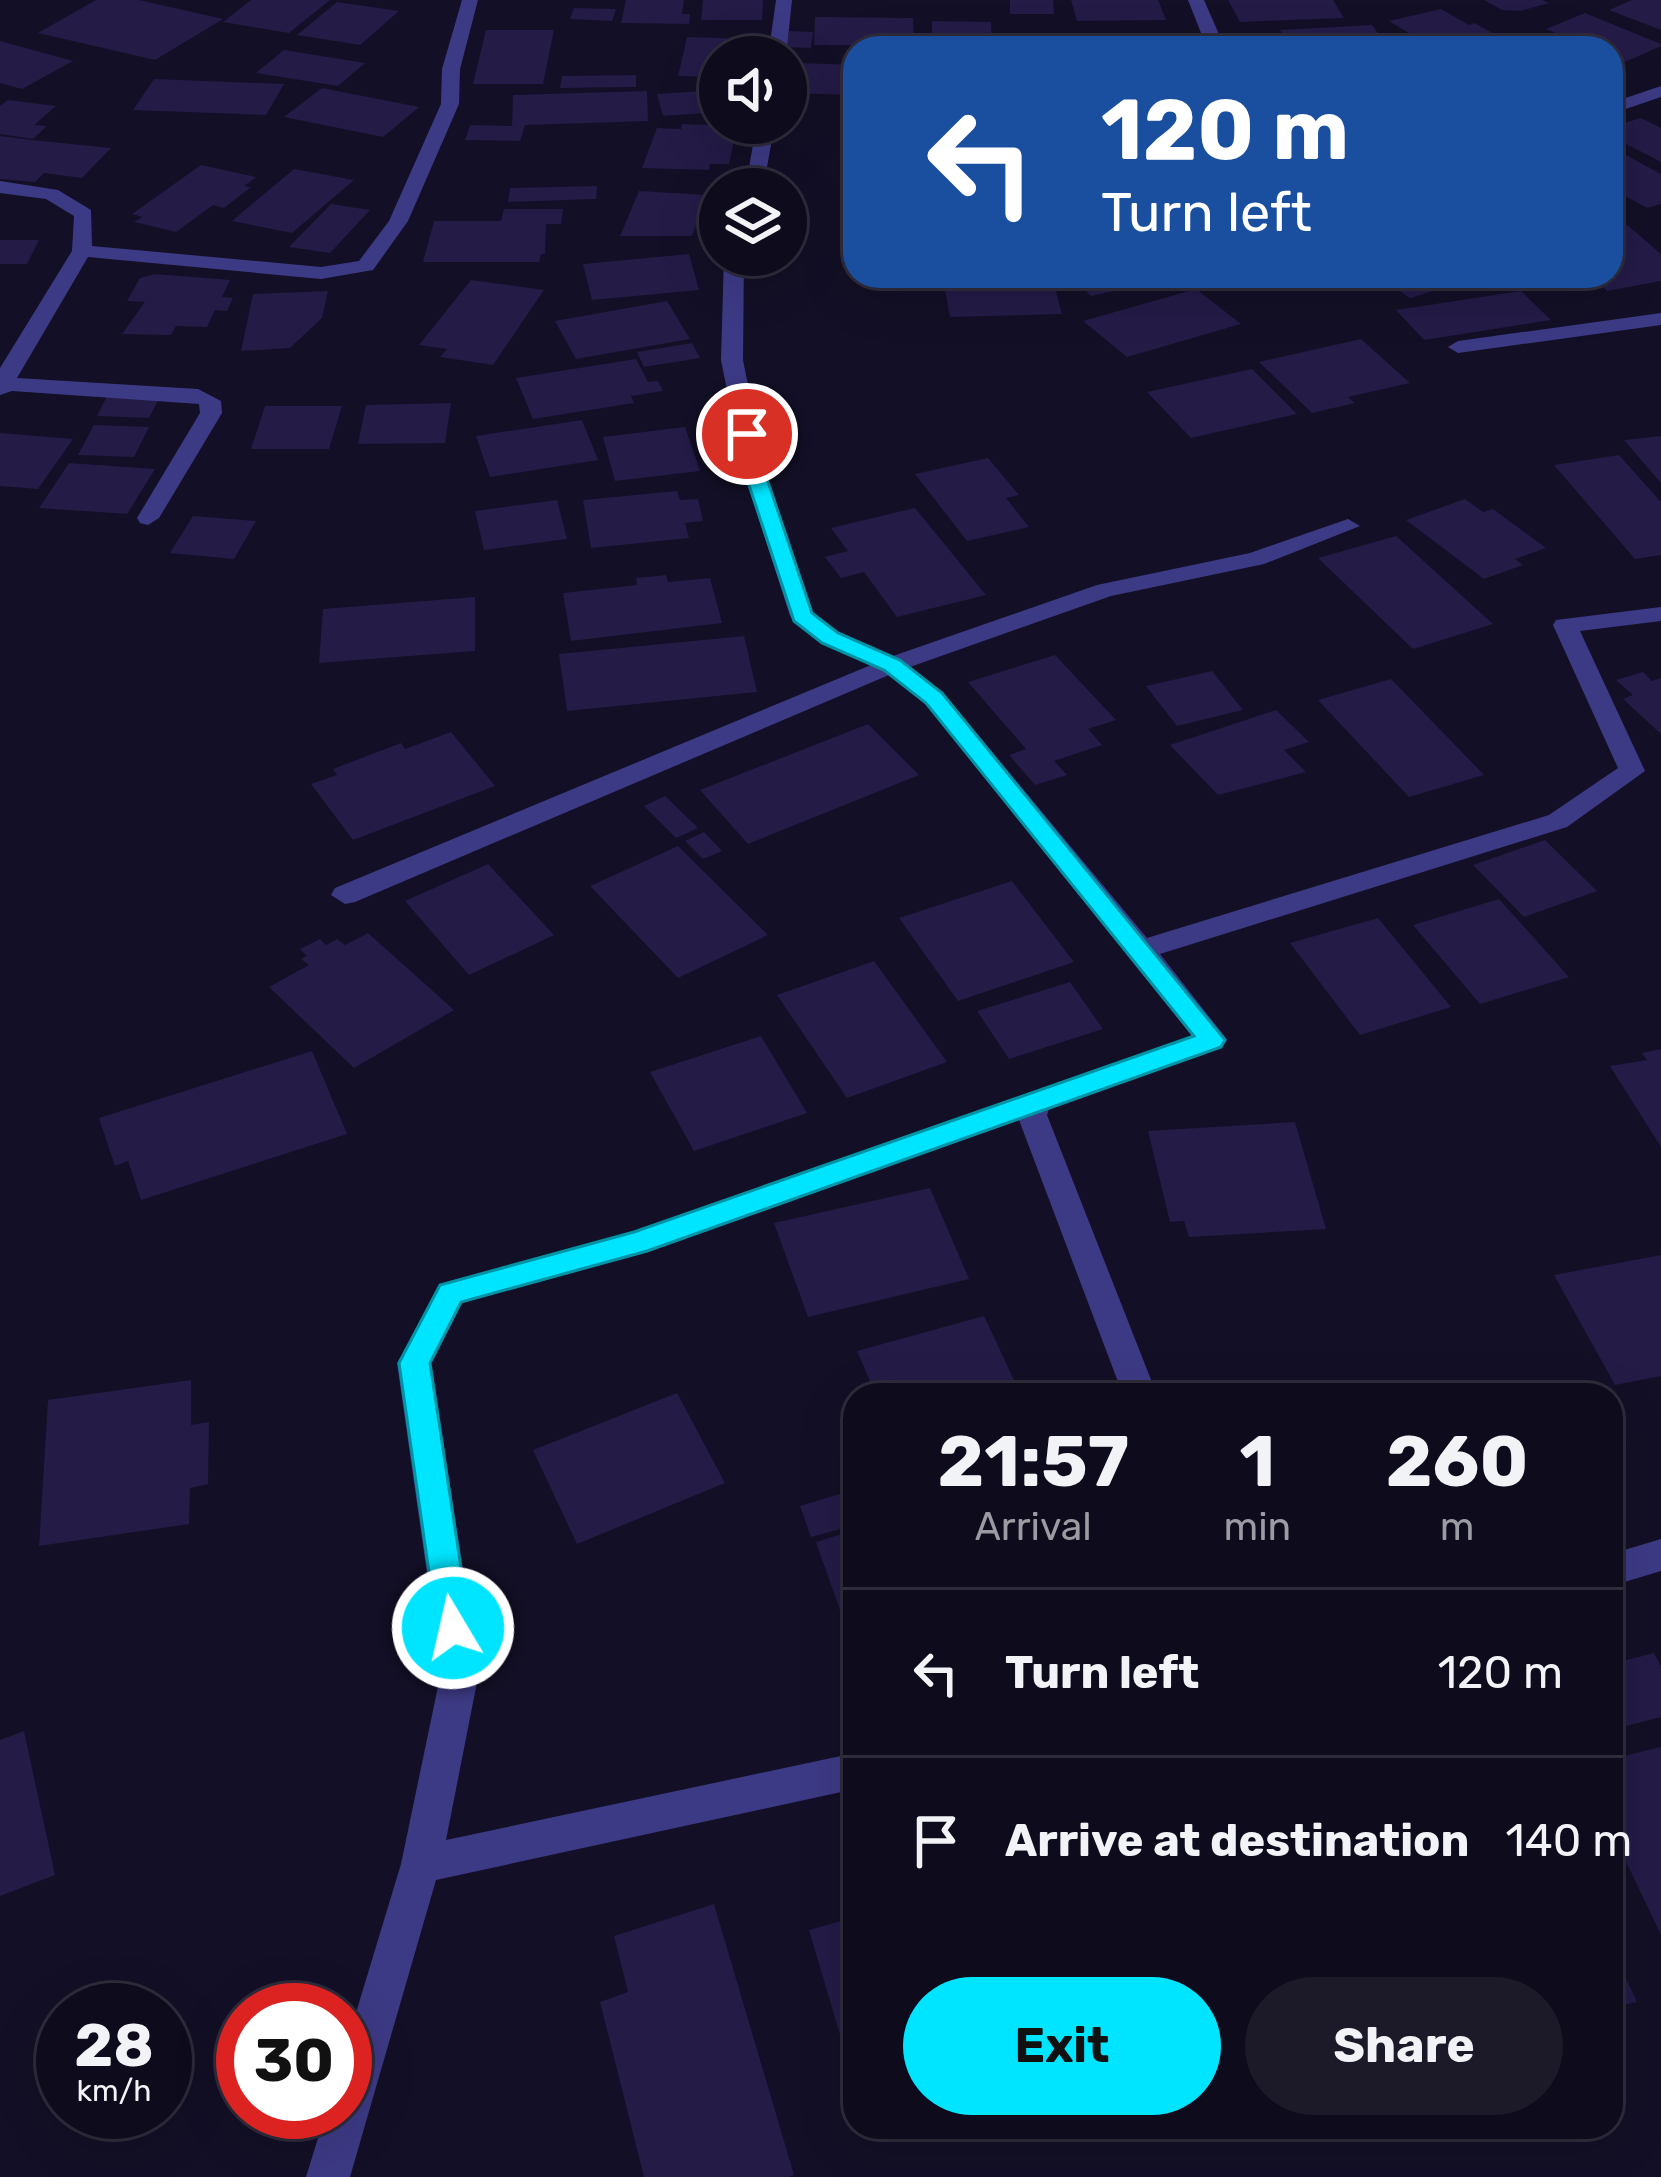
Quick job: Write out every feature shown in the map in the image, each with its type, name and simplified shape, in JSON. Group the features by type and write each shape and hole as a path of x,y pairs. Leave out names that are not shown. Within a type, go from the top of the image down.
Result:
{"street":[{"path":"82,250 321,273 366,266 398,221 450,104 451,69 470,0"},
{"path":"780,36 784,0"},
{"path":"1196,0 1211,36"},
{"path":"1623,105 1661,91"},
{"path":"0,187 51,194 83,214 82,250 6,375 4,387 198,395 210,400 211,413 148,518"},
{"path":"328,2177 421,1864 460,1672 414,1363 451,1293 637,1243 1212,1040 934,698 892,665 830,638 802,616 754,470 732,360 734,276"},
{"path":"1458,347 1661,319"},
{"path":"345,895 892,665 1106,590 1256,559 1348,526"},
{"path":"1141,950 1558,821 1632,771 1565,625 1661,614"},
{"path":"1036,1102 1032,1115 1135,1383"},
{"path":"1623,1566 1661,1555"},
{"path":"421,1864 843,1774"}],"building":[{"path":"96,0 139,0 223,19 155,60 38,33"},
{"path":"251,0 330,0 289,33 223,22"},
{"path":"626,0 684,0 682,14 690,14 689,24 621,23"},
{"path":"703,0 763,0 762,20 701,20"},
{"path":"1010,0 1053,0 1054,14 1010,14"},
{"path":"1071,0 1158,0 1166,20 1077,21"},
{"path":"1228,0 1333,0 1344,18 1240,22"},
{"path":"1484,0 1549,3 1520,11 1502,10"},
{"path":"1632,0 1661,0 1661,30 1609,10"},
{"path":"337,2 399,11 360,45 297,35"},
{"path":"574,8 616,9 612,21 570,19"},
{"path":"1441,9 1497,36 1414,36 1389,21"},
{"path":"1585,13 1661,46 1625,62 1623,36 1563,36 1546,29"},
{"path":"815,17 913,18 914,36 843,36 843,45 814,45"},
{"path":"932,21 991,22 992,36 932,36"},
{"path":"1372,25 1380,36 1284,36 1280,30"},
{"path":"486,30 554,30 543,84 473,84"},
{"path":"789,31 813,32 811,48 807,48 807,36 788,36"},
{"path":"687,37 699,37 699,76 678,76"},
{"path":"0,41 73,61 22,89 0,83"},
{"path":"284,50 365,63 338,86 256,73"},
{"path":"807,63 843,65 843,95 807,94"},
{"path":"636,75 636,87 560,88 562,76"},
{"path":"154,79 284,84 266,115 133,110"},
{"path":"322,88 419,107 383,137 284,117"},
{"path":"647,91 648,121 525,125 520,141 465,140 470,125 512,126 513,95"},
{"path":"699,91 699,113 663,116 657,94"},
{"path":"8,100 56,106 34,125 47,126 33,139 0,134 0,106"},
{"path":"1641,118 1661,128 1661,162 1623,142 1623,123"},
{"path":"682,124 699,125 699,144 733,144 729,164 699,170 642,168 657,128 681,129"},
{"path":"0,136 111,148 82,178 44,173 35,182 0,179"},
{"path":"1623,153 1661,174 1661,204 1647,208 1623,195"},
{"path":"201,165 256,177 244,186 251,187 224,208 213,205 176,232 134,222 142,217 132,214"},
{"path":"294,169 354,180 292,233 232,221"},
{"path":"597,186 596,199 508,202 510,188"},
{"path":"639,191 699,195 699,217 692,236 620,236"},
{"path":"331,204 370,210 330,253 289,247"},
{"path":"504,209 563,209 561,224 546,224 545,254 539,262 423,262 434,221 501,221"},
{"path":"1623,221 1661,254 1661,281 1607,291 1604,288 1623,288"},
{"path":"0,240 39,240 27,264 0,264"},
{"path":"689,254 699,290 592,300 583,264"},
{"path":"155,274 230,280 222,297 233,298 227,311 215,310 207,327 176,326 171,335 122,334 145,302 127,301 140,278"},
{"path":"471,280 544,290 493,365 440,357 447,349 419,345"},
{"path":"945,288 1055,288 1062,314 950,317"},
{"path":"1083,288 1129,288 1091,296"},
{"path":"1395,288 1443,288 1410,298"},
{"path":"1196,289 1241,324 1127,357 1083,321"},
{"path":"328,291 322,318 290,348 241,351 253,294"},
{"path":"1521,291 1551,320 1424,340 1396,310"},
{"path":"667,301 690,339 576,359 555,321"},
{"path":"1361,339 1410,383 1348,397 1355,403 1312,413 1259,362"},
{"path":"692,343 700,358 644,367 637,352"},
{"path":"636,359 648,382 658,381 663,391 631,396 634,403 533,419 516,378"},
{"path":"1252,369 1297,414 1191,438 1147,392"},
{"path":"107,396 159,398 149,418 97,416"},
{"path":"451,403 445,443 358,444 366,405"},
{"path":"265,406 342,406 329,449 251,449"},
{"path":"582,420 598,460 490,477 476,436"},
{"path":"94,425 149,427 134,457 78,455"},
{"path":"685,427 700,471 615,481 603,437"},
{"path":"0,433 73,439 38,489 0,486"},
{"path":"1661,436 1661,483 1624,440"},
{"path":"1619,455 1661,502 1661,555 1635,559 1554,465"},
{"path":"988,458 1019,495 1006,498 1029,527 967,541 915,474"},
{"path":"69,463 155,469 127,514 39,508"},
{"path":"677,491 680,500 698,499 703,521 685,523 689,538 591,548 583,500"},
{"path":"1465,499 1483,512 1493,509 1546,548 1515,559 1523,565 1484,579 1406,520"},
{"path":"557,500 567,539 484,550 475,511"},
{"path":"915,508 986,595 897,617 864,572 841,578 825,557 848,551 831,528"},
{"path":"193,516 256,521 234,559 170,553"},
{"path":"1396,536 1493,624 1413,649 1318,558"},
{"path":"666,575 668,582 710,578 722,623 571,641 563,593 637,585 636,578"},
{"path":"475,597 475,651 319,663 323,609"},
{"path":"744,636 757,692 567,711 559,654"},
{"path":"1055,655 1116,720 1088,729 1102,745 1054,761 1067,775 1035,785 1009,755 1026,749 968,682"},
{"path":"1212,671 1243,710 1177,726 1146,686"},
{"path":"1643,672 1652,681 1661,678 1661,734 1623,699 1633,695 1616,680"},
{"path":"1391,679 1484,775 1409,797 1318,700"},
{"path":"1276,710 1309,742 1284,750 1306,772 1218,795 1170,745"},
{"path":"868,724 919,775 748,844 700,790"},
{"path":"451,732 495,786 353,840 311,784 337,775 333,769 401,743 405,749"},
{"path":"665,796 698,828 676,838 644,806"},
{"path":"704,832 722,851 703,859 685,841"},
{"path":"1545,840 1597,891 1524,917 1473,865"},
{"path":"678,846 768,935 678,978 590,886"},
{"path":"488,864 554,935 469,975 405,901"},
{"path":"1012,881 1074,962 958,1001 899,918"},
{"path":"1499,899 1569,977 1480,1004 1413,925"},
{"path":"1378,918 1451,1007 1360,1035 1290,943"},
{"path":"368,933 454,1010 354,1068 269,987 309,965 301,959 307,956 300,949 320,939 326,945 337,939 345,945"},
{"path":"874,961 947,1062 847,1098 777,995"},
{"path":"1070,982 1103,1029 1009,1059 977,1011"},
{"path":"761,1036 807,1113 694,1151 650,1072"},
{"path":"1661,1049 1661,1147 1610,1066 1647,1060 1642,1053"},
{"path":"312,1051 347,1134 141,1200 128,1161 115,1166 99,1118"},
{"path":"1295,1122 1326,1229 1189,1237 1184,1221 1170,1222 1148,1131"},
{"path":"930,1188 969,1279 808,1317 774,1223"},
{"path":"1661,1255 1661,1376 1614,1383 1554,1275"},
{"path":"984,1316 1015,1383 871,1383 857,1351"},
{"path":"191,1380 191,1425 209,1422 208,1484 190,1488 189,1524 39,1546 48,1400"},
{"path":"677,1393 725,1483 577,1544 533,1450"},
{"path":"843,1493 843,1528 811,1537 800,1506"},
{"path":"843,1534 843,1619 816,1542"},
{"path":"1654,1653 1661,1666 1661,1717 1623,1727 1623,1661"},
{"path":"24,1731 55,1875 0,1896 0,1740"},
{"path":"1661,1747 1661,1935 1623,1855 1623,1756"},
{"path":"714,1904 794,2175 789,2177 644,2177 600,2002 628,1992 614,1936"},
{"path":"843,1920 843,2045 809,1930"},
{"path":"1623,1972 1637,2002 1623,2005"}],"route":[{"path":"453,1628 414,1363 451,1293 637,1243 1212,1040 934,698 892,665 830,638 802,616 754,470 747,434"}]}
